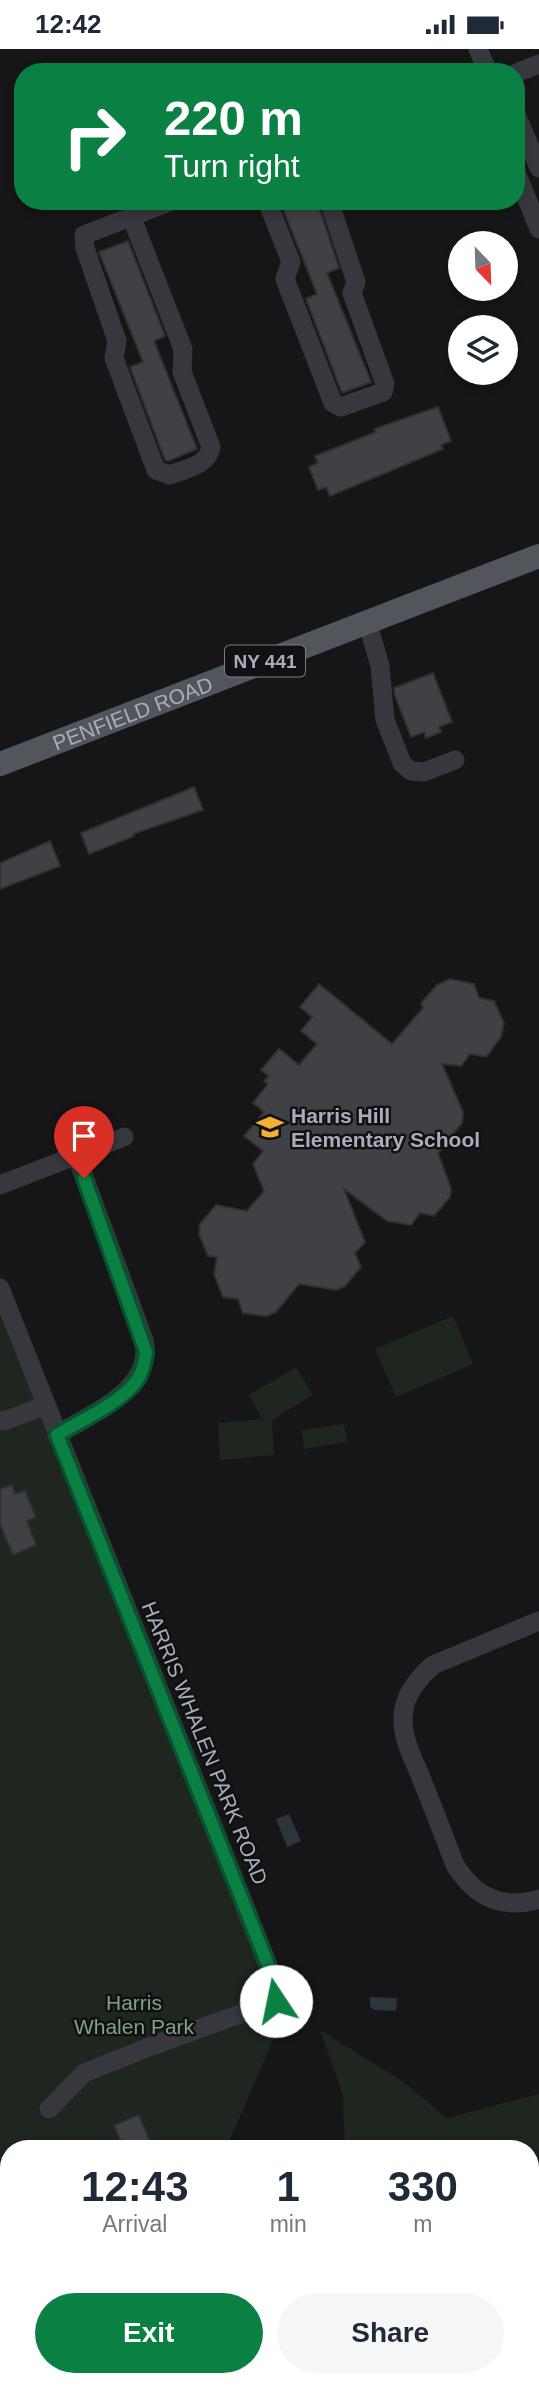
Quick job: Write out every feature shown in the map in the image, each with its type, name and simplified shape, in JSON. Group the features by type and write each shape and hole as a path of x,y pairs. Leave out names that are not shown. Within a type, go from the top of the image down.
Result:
{"main road":[{"name":"PENFIELD ROAD","path":"0,764 539,556"}],"street":[{"path":"525,135 539,168"},
{"path":"525,194 539,229"},
{"path":"131,216 183,349 182,372 211,447 209,456 203,462 170,475 156,470 114,358 117,341 85,248 84,235 131,216 147,210"},
{"path":"271,210 292,262 285,279 333,403 341,407 383,391 385,384 352,293 356,282 332,210"},
{"path":"367,621 380,666 384,720 402,763 411,771 424,772 456,760"},
{"path":"0,1185 124,1137"},
{"path":"57,1435 119,1397 136,1382 144,1366 146,1352 76,1156"},
{"name":"HARRIS WHALEN PARK ROAD","path":"0,1288 272,1975 276,2001 84,2073 49,2109"},
{"path":"0,1420 5,1421 46,1405"},
{"path":"539,1621 433,1665 419,1677 410,1691 404,1705 403,1721 409,1747 455,1865 466,1882 484,1895 500,1901 527,1903 539,1899"}],"green space":[{"name":"Harris Whalen Park","path":"0,1313 262,1972 281,1965 304,2022 276,2033 230,2140 0,2140"},
{"path":"453,1316 473,1364 396,1397 375,1349"},
{"path":"296,1367 313,1395 272,1420 274,1455 220,1460 218,1423 262,1419 249,1395"},
{"path":"344,1424 347,1442 304,1449 302,1430"},
{"name":"Harris Whalen Park","path":"320,2030 404,2082 447,2118 539,2094 539,2140 345,2140 343,2095"}],"shaded area":[{"path":"289,1814 301,1841 287,1847 276,1819"},
{"path":"370,1997 397,1998 396,2011 374,2010 370,2006"}],"building":[{"path":"284,210 320,210 339,268 327,273 371,382 342,393 306,299 317,294"},
{"path":"128,241 165,336 154,341 197,449 168,461 165,460 130,367 143,362 99,252"},
{"path":"438,407 451,441 441,445 443,449 330,496 326,487 318,490 309,467 318,463 315,456 376,432 374,429"},
{"path":"433,673 452,722 439,727 441,732 426,738 424,732 411,737 394,688"},
{"path":"194,787 203,810 133,834 134,836 89,854 81,833"},
{"path":"50,841 60,866 0,889 0,863"},
{"path":"450,979 474,984 479,998 494,1001 504,1023 501,1037 486,1057 470,1054 461,1066 442,1064 463,1112 462,1123 438,1153 451,1189 450,1197 434,1216 420,1213 411,1225 387,1221 344,1189 365,1242 355,1253 361,1267 345,1286 337,1290 299,1284 276,1312 267,1316 243,1313 238,1299 223,1297 214,1274 217,1257 208,1256 199,1234 200,1224 216,1205 247,1211 264,1191 253,1164 263,1151 244,1136 264,1112 253,1103 268,1084 264,1081 269,1076 261,1070 279,1049 299,1065 317,1044 301,1031 312,1017 300,1007 319,984 392,1044 423,1008 421,1003 437,985"},
{"path":"12,1485 15,1494 25,1491 36,1517 27,1521 36,1545 13,1555 0,1524 0,1489"},
{"path":"139,2115 149,2140 120,2140 114,2125"}],"place":[{"name":"Harris Hill Elementary School","path":"270,1127"}],"route":[{"path":"84,1178 144,1340 146,1352 144,1366 136,1382 119,1397 57,1435 272,1975 276,2001"}]}
